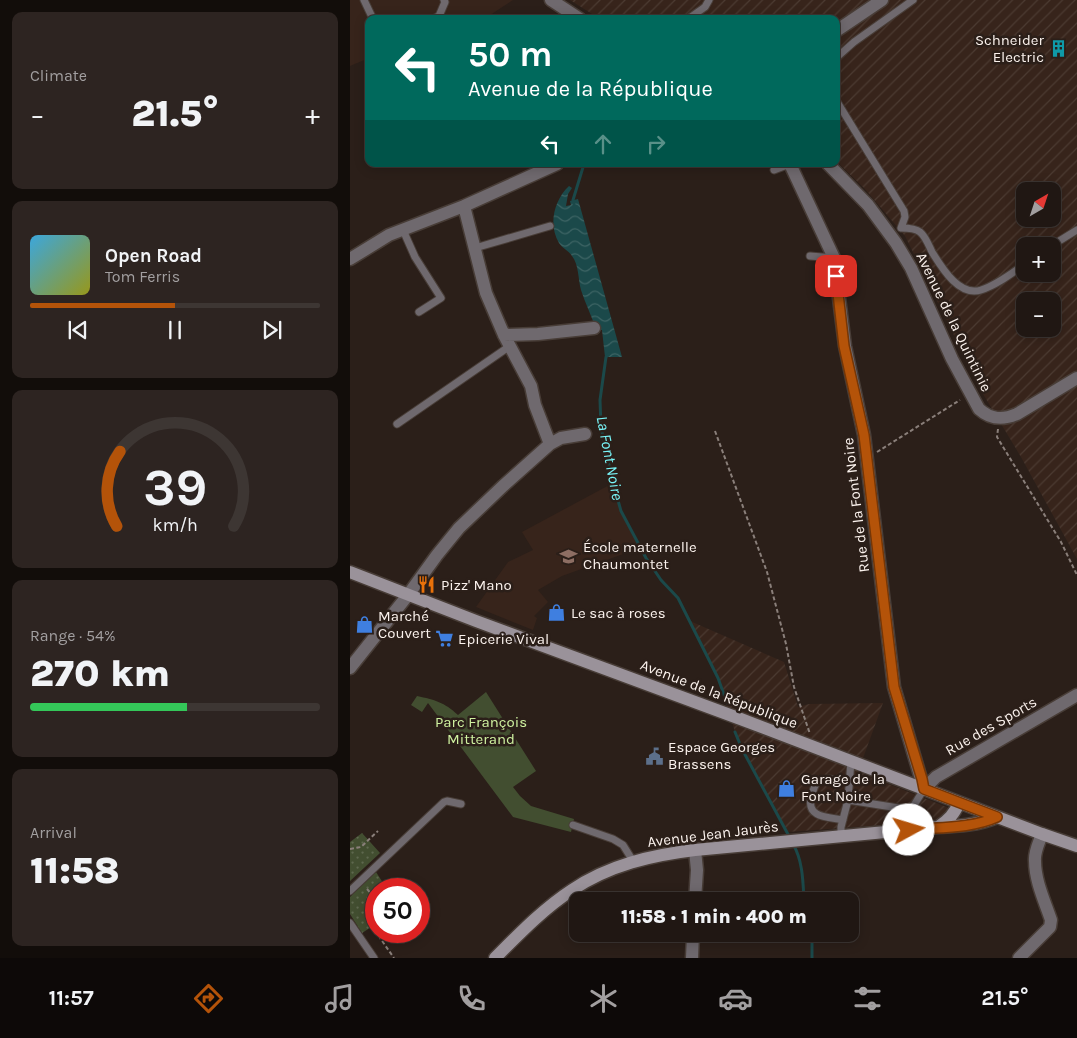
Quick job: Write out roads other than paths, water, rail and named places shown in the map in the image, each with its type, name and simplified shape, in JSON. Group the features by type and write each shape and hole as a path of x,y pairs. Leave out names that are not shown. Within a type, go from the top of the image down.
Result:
{"main road":[{"name":"Avenue de la République","path":"350,572 1077,846"},
{"path":"933,828 950,819 955,813 959,802"},
{"name":"Avenue Jean Jaurès","path":"494,958 543,912 572,889 633,861 695,850 969,826 984,823 997,817"}],"street":[{"path":"551,0 574,15"},
{"path":"840,28 882,0"},
{"path":"350,259 389,235 464,206 550,167"},
{"name":"Rue de la Font Noire","path":"791,167 834,258 844,346 864,435 894,687 924,789"},
{"name":"Avenue de la Quintinie","path":"831,167 896,231 931,315 980,409 998,419 1008,418 1077,378"},
{"path":"464,206 486,293 507,340 531,386 535,405 550,444"},
{"path":"507,340 538,334 594,328"},
{"path":"350,668 459,528 550,444 561,438 585,434"},
{"name":"Rue des Sports","path":"924,789 936,777 1077,695"},
{"path":"1018,958 1050,926 1051,920 1036,871 1035,860 1042,834"},
{"path":"695,850 697,870 696,892"},
{"path":"692,958 693,942"}],"lane":[{"path":"364,0 371,15"},
{"path":"439,15 444,0"},
{"path":"694,15 705,7 710,0"},
{"path":"840,54 854,42 913,0"},
{"path":"840,107 904,211 905,217 896,231"},
{"path":"774,170 782,167"},
{"path":"476,248 550,226"},
{"path":"896,231 914,229 921,233 956,284 972,291 981,290 1016,270"},
{"path":"403,230 415,257 441,298 419,312"},
{"path":"1061,240 1077,230"},
{"path":"810,256 834,258"},
{"path":"397,424 507,340"},
{"path":"841,836 841,827 848,800 851,761"},
{"path":"843,820 818,816 813,812 810,804 814,788 819,780 829,779 849,782"},
{"path":"911,810 924,789"},
{"path":"848,800 911,810 933,828"},
{"path":"350,891 444,802 461,804"},
{"path":"573,825 613,839 623,846 633,861"},
{"path":"350,923 374,958"}],"water":[{"path":"569,186 572,188 568,194 566,206 571,205 570,201 578,199 622,357 605,357 602,330 596,330 581,290 576,264 571,254 560,245 556,236 553,221 556,205"}],"waterway":[{"name":"La Font Noire","path":"574,204 573,200 583,167"},
{"name":"La Font Noire","path":"609,354 606,357 600,400 601,427 621,511 646,558 661,580 678,598 718,678 727,703"},
{"name":"La Font Noire","path":"735,732 742,749 790,838"},
{"name":"La Font Noire","path":"793,844 801,864 804,892"},
{"name":"La Font Noire","path":"812,942 812,958"}],"place":[{"name":"Schneider Electric","path":"1058,49"},
{"name":"École maternelle Chaumontet","path":"569,556"},
{"name":"Pizz' Mano","path":"427,585"},
{"name":"Le sac à roses","path":"557,613"},
{"name":"Marché Couvert","path":"364,625"},
{"name":"Epicerie Vival","path":"444,639"},
{"name":"Espace Georges Brassens","path":"654,756"},
{"name":"Garage de la Font Noire","path":"787,788"}],"park label":[{"name":"Parc François Mitterand","path":"481,730"}]}
